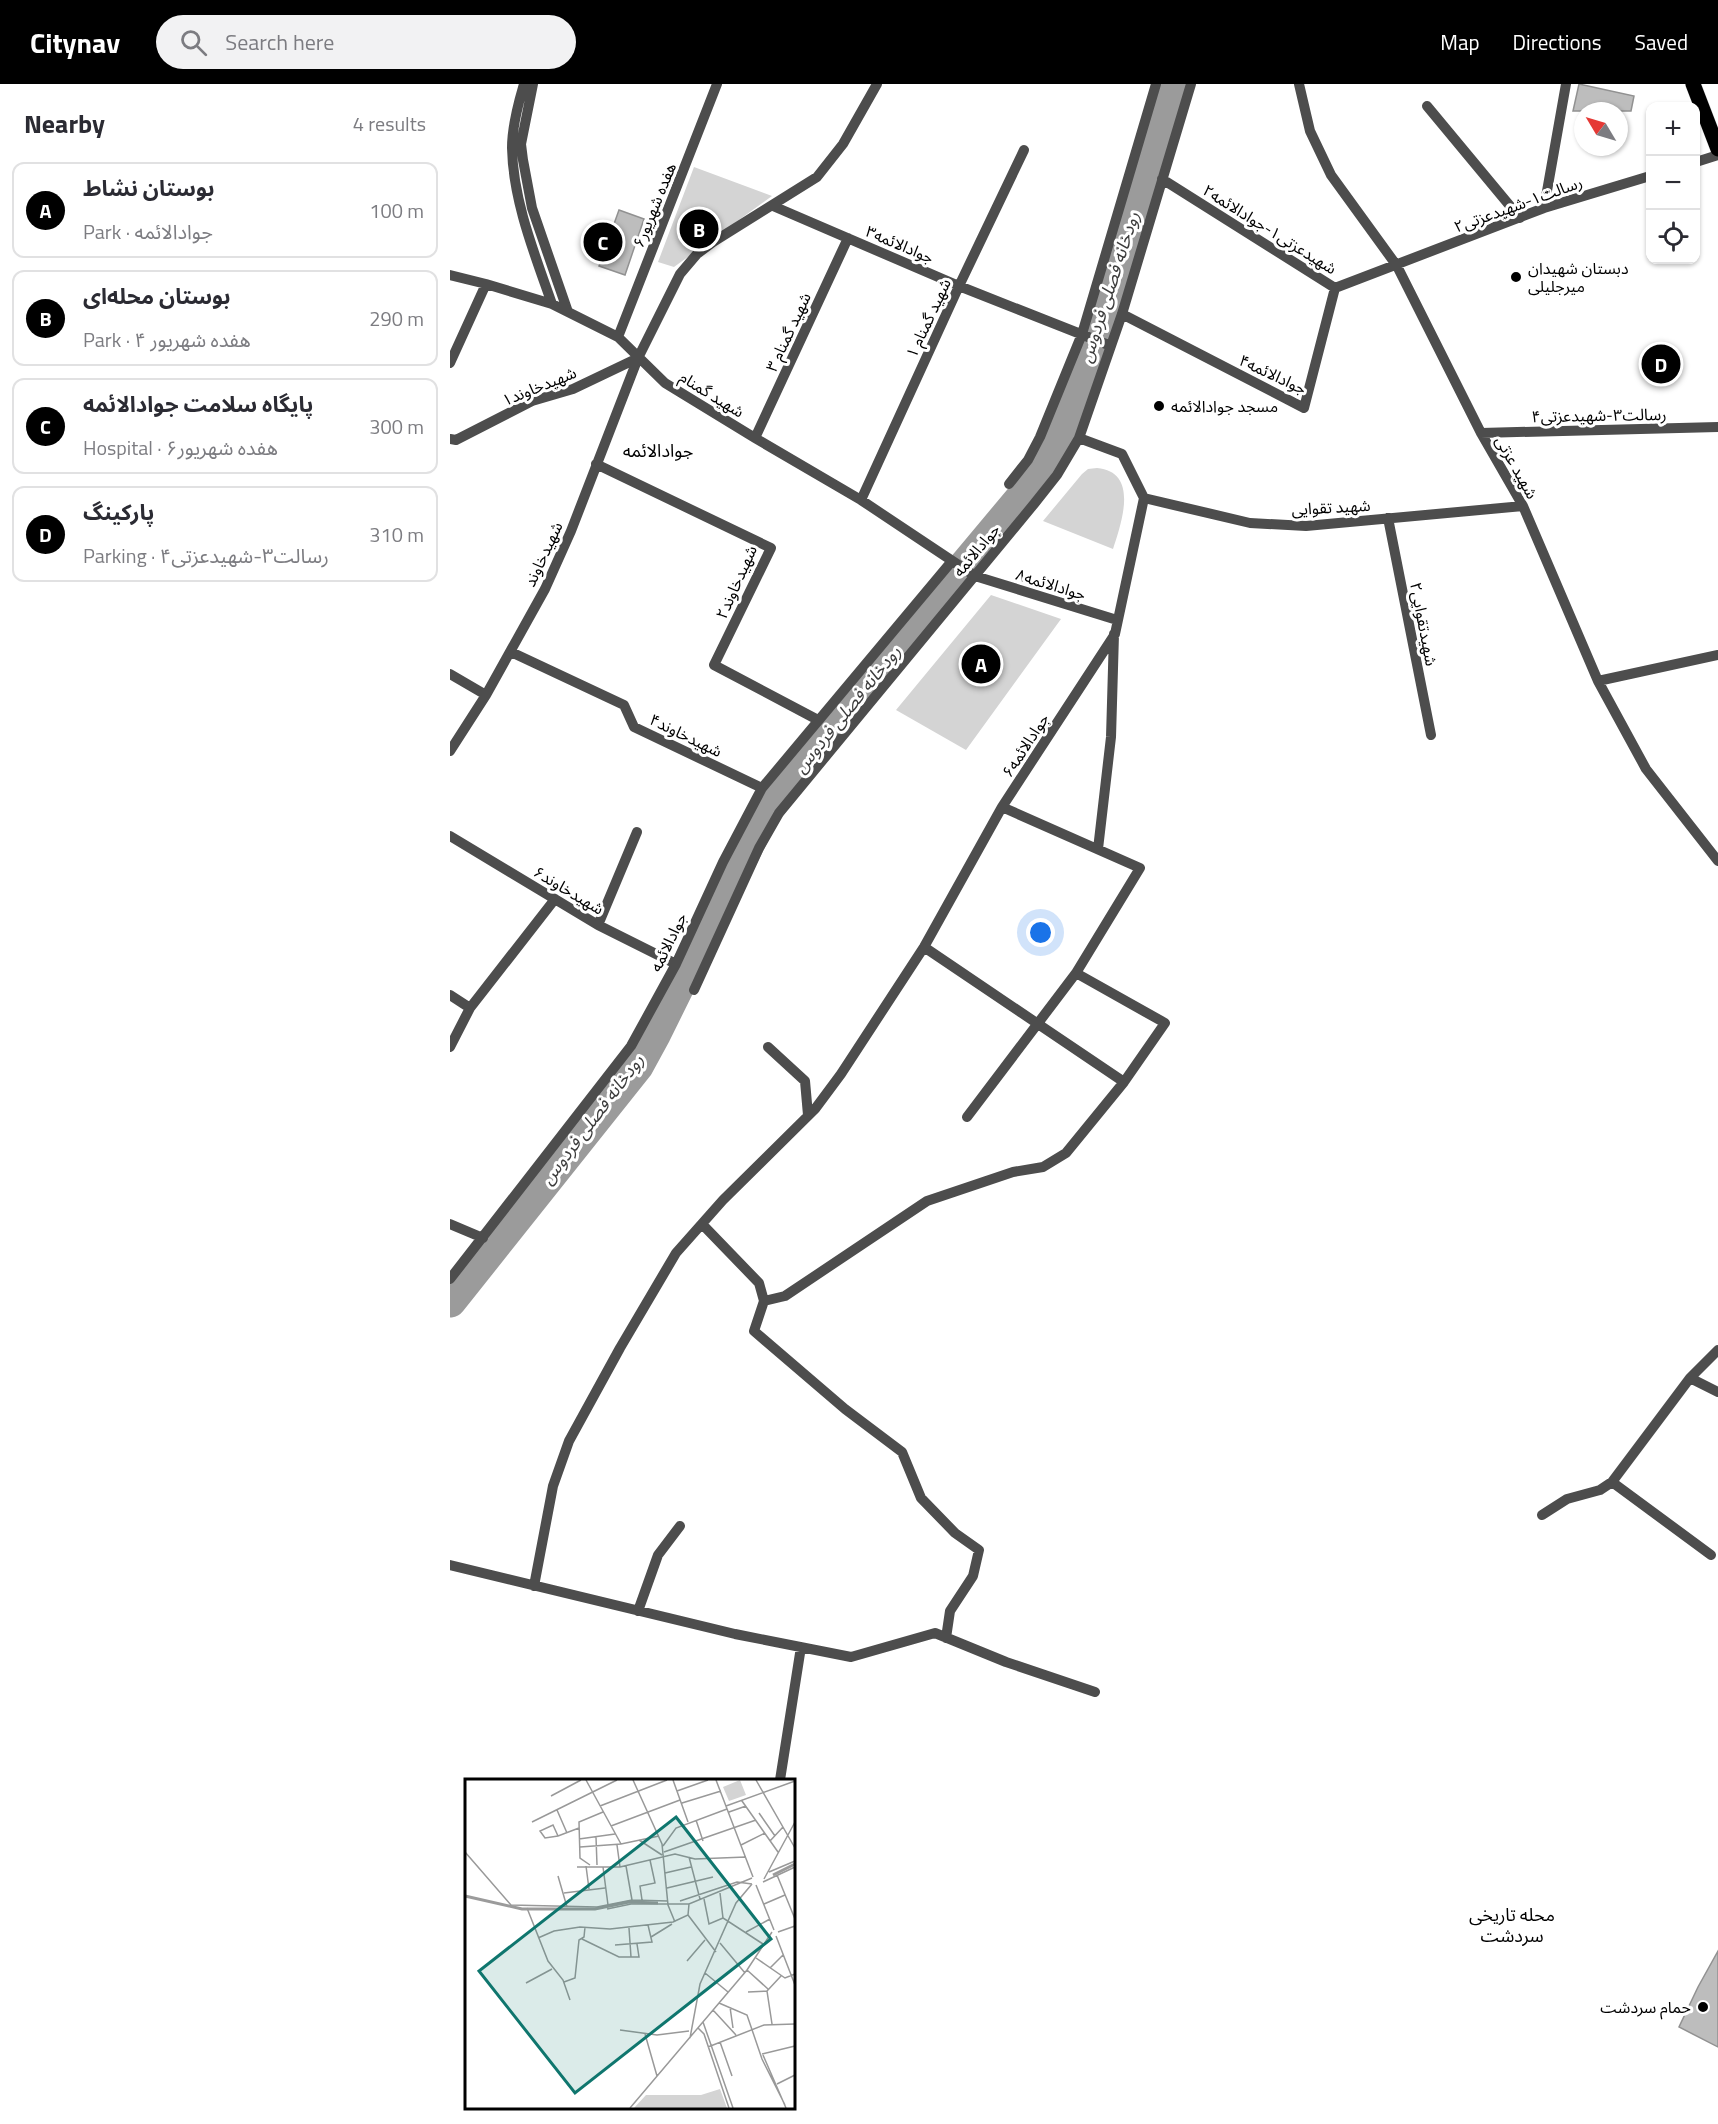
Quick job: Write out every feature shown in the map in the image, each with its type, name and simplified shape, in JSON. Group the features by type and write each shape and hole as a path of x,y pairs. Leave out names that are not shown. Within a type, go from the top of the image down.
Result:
{"main road":[{"path":"1693,84 1718,149"}],"street":[{"path":"524,84 515,121 513,160 521,208 552,304"},
{"path":"533,84 525,118 523,160 532,208 568,312"},
{"name":"هفده شهریور۶","path":"618,336 717,84"},
{"name":"شهیدخاوند","path":"450,751 486,695 545,589 572,531 638,358 680,274 697,254 713,242 817,177 843,144 877,84"},
{"path":"1009,484 1028,460 1040,437 1082,334 1156,84"},
{"name":"جوادالائمه","path":"694,990 759,848 779,813 1057,475 1079,438 1122,314 1191,84"},
{"name":"شهید عزتی","path":"1299,84 1310,131 1331,175 1397,266 1480,432 1523,506 1598,681 1646,770 1718,861"},
{"path":"1544,208 1566,84"},
{"path":"1427,106 1520,218"},
{"name":"شهید گمنام ۱","path":"861,500 1024,150"},
{"path":"1700,160 1718,155"},
{"name":"رسالت۱-شهیدعزتی۲","path":"1397,266 1544,208 1646,177"},
{"name":"شهیدعزتی۱-جوادالائمه۲","path":"1162,179 1335,288 1397,266"},
{"name":"جوادالائمه۳","path":"773,206 959,286 1111,346"},
{"name":"شهید گمنام ۳","path":"755,438 848,238"},
{"name":"شهید گمنام","path":"450,275 552,304 618,336 665,383 861,500 952,561"},
{"path":"450,363 486,284"},
{"name":"جوادالائمه۴","path":"1122,314 1304,408 1335,288"},
{"name":"شهیدخاوند۱","path":"450,439 456,440 532,401 573,389 638,358"},
{"name":"رسالت۳-شهیدعزتی۴","path":"1480,432 1718,427"},
{"path":"1079,438 1122,454 1144,498"},
{"name":"شهیدخاوند۲","path":"596,464 771,548 714,665 818,720"},
{"name":"شهید تقوایی","path":"1144,498 1250,523 1306,526 1523,506"},
{"name":"جوادالائمه۶","path":"534,1586 553,1486 569,1441 620,1348 676,1253 731,1192 808,1115 841,1074 924,947 1002,807 1114,634 1144,498"},
{"name":"شهیدتقوایی۲","path":"1388,518 1431,735"},
{"name":"جوادالائمه","path":"450,1279 631,1046 676,964 723,862 762,788 952,561"},
{"name":"جوادالائمه۸","path":"952,561 975,576 1118,620"},
{"path":"1098,849 1111,737 1114,634"},
{"name":"شهیدخاوند۴","path":"511,652 624,705 634,727 762,788"},
{"path":"1598,681 1718,655"},
{"path":"450,674 486,695"},
{"path":"967,1117 1076,973 1140,868 1002,807"},
{"path":"598,925 637,832"},
{"name":"شهیدخاوند۶","path":"450,836 598,925 676,964"},
{"path":"450,1047 470,1008 555,899"},
{"path":"924,947 1124,1082"},
{"path":"764,1301 785,1296 927,1201 1013,1172 1043,1167 1066,1153 1124,1082 1165,1023 1076,973"},
{"path":"450,995 470,1008"},
{"path":"768,1047 805,1081 808,1115"},
{"path":"450,1224 483,1238"},
{"path":"702,1224 759,1283 764,1301 754,1331 845,1409 902,1452 921,1498 955,1533 979,1550 973,1576 950,1611 946,1638"},
{"path":"1542,1515 1567,1499 1600,1490 1612,1482 1690,1378 1718,1350"},
{"path":"1690,1378 1718,1392"},
{"path":"1612,1482 1711,1555"},
{"path":"638,1611 658,1555 680,1526"},
{"path":"450,1565 735,1634 851,1657 935,1633 1006,1662 1095,1692"},
{"path":"780,1779 801,1647"}],"shaded area":[{"path":"694,167 772,196 674,267 658,262"},
{"path":"1097,468 1110,472 1119,479 1123,489 1123,513 1113,549 1043,521 1082,474 1088,469"},
{"path":"991,595 1061,619 966,750 896,710"}],"building":[{"path":"1579,84 1634,96 1631,111 1628,111 1628,102 1575,102"},
{"path":"619,210 644,219 625,275 599,266"},
{"name":"حمام سردشت","path":"1718,1951 1718,2047 1679,2027"}],"waterway":[{"name":"رودخانه فصلی فردوس","path":"450,1301 637,1066 762,816 825,733 1046,469 1057,447 1091,349 1172,84"}],"place":[{"name":"بوستان محله‌ای","path":"699,229"},
{"name":"پایگاه سلامت جوادالائمه","path":"603,242"},
{"name":"دبستان شهیدان میرجلیلی","path":"1516,277"},
{"name":"پارکینگ","path":"1661,364"},
{"name":"مسجد جوادالائمه","path":"1159,406"},
{"name":"بوستان نشاط","path":"981,664"},
{"name":"حمام سردشت","path":"1703,2007"}],"district":[{"name":"جوادالائمه","path":"658,450"},
{"name":"محله تاریخی سردشت","path":"1512,1924"}]}
